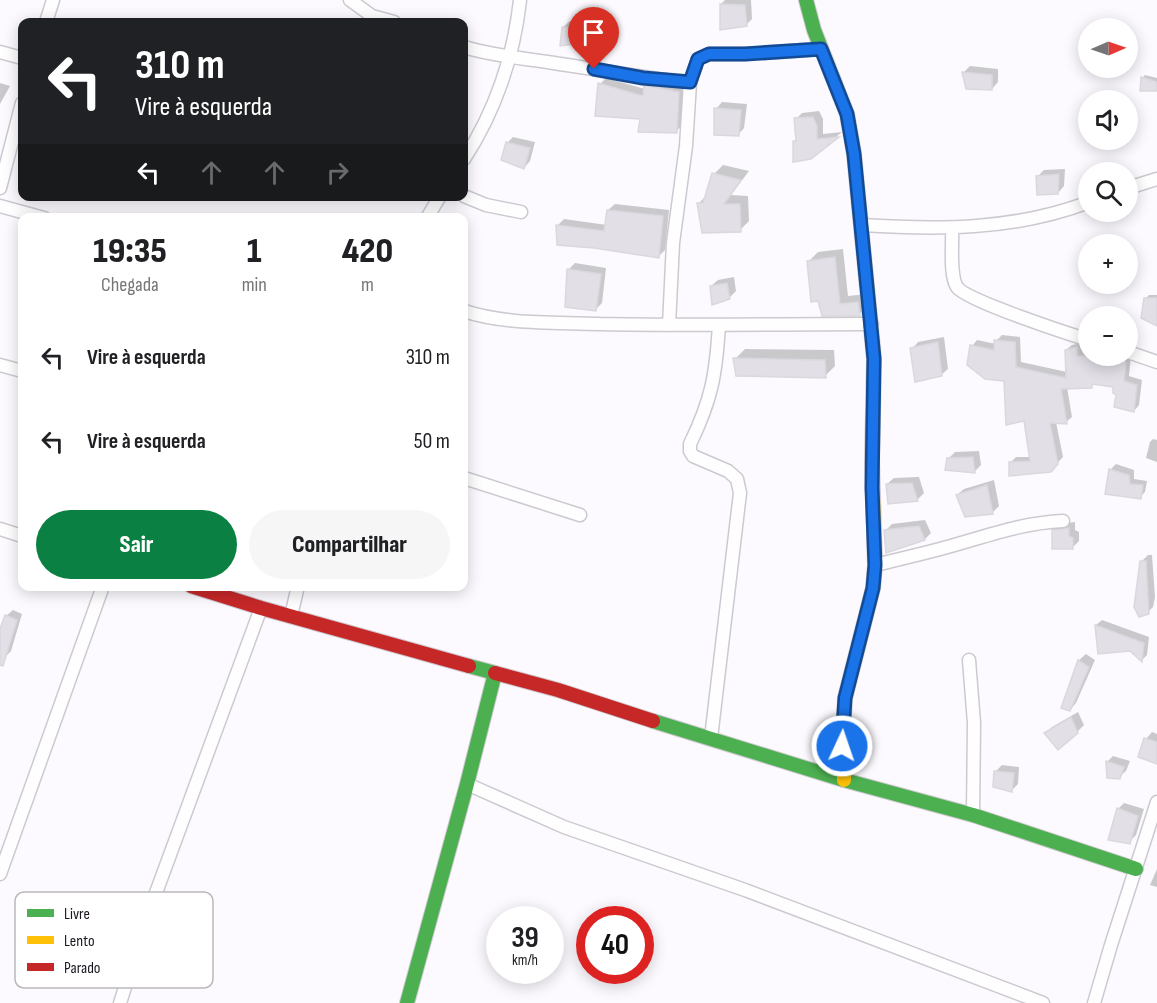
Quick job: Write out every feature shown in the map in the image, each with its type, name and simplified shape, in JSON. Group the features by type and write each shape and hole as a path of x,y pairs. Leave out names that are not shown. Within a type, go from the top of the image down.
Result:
{"street":[{"path":"47,18 53,0"},
{"path":"350,0 372,16 379,18"},
{"path":"468,152 484,123 504,76 510,58 520,0"},
{"path":"807,0 821,49 847,114 854,154 872,324 875,565 873,588 845,698 844,780"},
{"path":"468,47 510,58 643,78 690,82"},
{"path":"669,326 674,243 686,146 690,82 698,59 709,54 755,54 821,49"},
{"path":"0,52 18,57"},
{"path":"0,188 18,118"},
{"path":"1138,185 1157,179"},
{"path":"468,198 486,205 521,212"},
{"path":"0,206 26,213"},
{"path":"862,225 952,228 1006,224 1046,216 1078,206"},
{"path":"952,228 953,274 957,288 966,294 1033,322 1078,336"},
{"path":"468,312 502,320 669,326 872,324"},
{"path":"711,738 740,493 737,479 728,471 693,456 690,444 711,394 716,369 719,325"},
{"path":"1138,355 1157,362"},
{"path":"0,364 18,370"},
{"path":"468,479 580,515"},
{"path":"875,565 949,547 1020,526 1064,521"},
{"path":"0,529 18,535"},
{"path":"0,874 101,591"},
{"path":"207,591 558,690 844,780 973,815 1136,869"},
{"path":"291,616 297,591"},
{"path":"156,892 261,608"},
{"path":"969,660 974,723 973,815"},
{"path":"407,1003 495,673"},
{"path":"467,784 564,827 745,890 1035,1002"},
{"path":"1094,1003 1157,802"},
{"path":"120,1003 125,988"}],"building":[{"path":"720,4 745,5 747,26 720,30"},
{"path":"562,27 581,28 575,44 560,46"},
{"path":"962,72 992,75 992,90 966,89"},
{"path":"1141,77 1157,82 1157,91 1140,91"},
{"path":"598,83 643,96 644,85 679,92 677,133 638,132 640,119 595,116"},
{"path":"714,108 741,110 739,136 714,135"},
{"path":"813,117 817,126 817,139 839,137 811,159 793,162 793,141 796,141 794,118"},
{"path":"506,142 530,148 524,169 501,160"},
{"path":"712,173 741,180 724,204 740,204 741,232 702,233 697,203 703,203"},
{"path":"1059,174 1058,194 1037,195 1036,176"},
{"path":"607,210 663,216 659,258 557,245 556,225 604,231"},
{"path":"835,257 840,304 858,302 860,316 822,316 818,301 811,302 807,261"},
{"path":"567,269 601,274 596,311 565,307"},
{"path":"727,283 730,299 712,305 710,286"},
{"path":"1144,298 1157,298 1157,326 1141,318"},
{"path":"994,340 1015,342 1016,367 1066,378 1065,350 1077,347 1078,366 1126,366 1124,381 1137,385 1134,412 1114,407 1116,395 1113,393 1113,387 1092,384 1092,388 1061,389 1067,424 1050,423 1058,464 1051,472 1009,476 1009,462 1030,461 1024,421 1006,425 1004,381 985,379 967,365 970,345 994,350"},
{"path":"938,342 942,376 915,382 910,348"},
{"path":"733,358 825,360 826,378 736,376"},
{"path":"973,457 975,473 945,470 947,458"},
{"path":"1109,469 1129,475 1130,484 1143,485 1141,499 1105,494"},
{"path":"912,483 918,501 888,504 886,484"},
{"path":"987,485 993,514 965,517 956,495"},
{"path":"919,526 925,540 886,553 884,530"},
{"path":"1069,528 1069,536 1073,538 1073,549 1052,549 1052,530"},
{"path":"1140,561 1146,561 1149,614 1139,617 1134,607"},
{"path":"5,615 17,620 3,666 0,665 0,629"},
{"path":"1095,625 1144,643 1142,662 1130,651 1098,654"},
{"path":"1078,660 1089,667 1070,711 1061,708"},
{"path":"1071,717 1078,733 1058,750 1044,733"},
{"path":"1144,738 1157,742 1157,764 1138,757"},
{"path":"1106,761 1124,767 1120,779 1107,778"},
{"path":"994,771 1014,773 1012,792 993,787"},
{"path":"1117,808 1138,816 1130,844 1108,840"}],"traffic: fast":[{"path":"806,0 814,30 847,114 854,154 874,359 872,461"},
{"path":"407,1003 495,673 469,666"},
{"path":"653,721 844,780 973,815 1136,869"}],"traffic: slow":[{"path":"844,780 845,698 873,588 875,565 872,461"}],"traffic: jam":[{"path":"207,591 469,666"},
{"path":"495,673 558,690 653,721"}],"route":[{"path":"594,69 643,78 690,82 698,59 709,54 821,49 841,94 854,154 872,324 874,426 872,514 875,565 873,588 845,698 842,746"}]}
